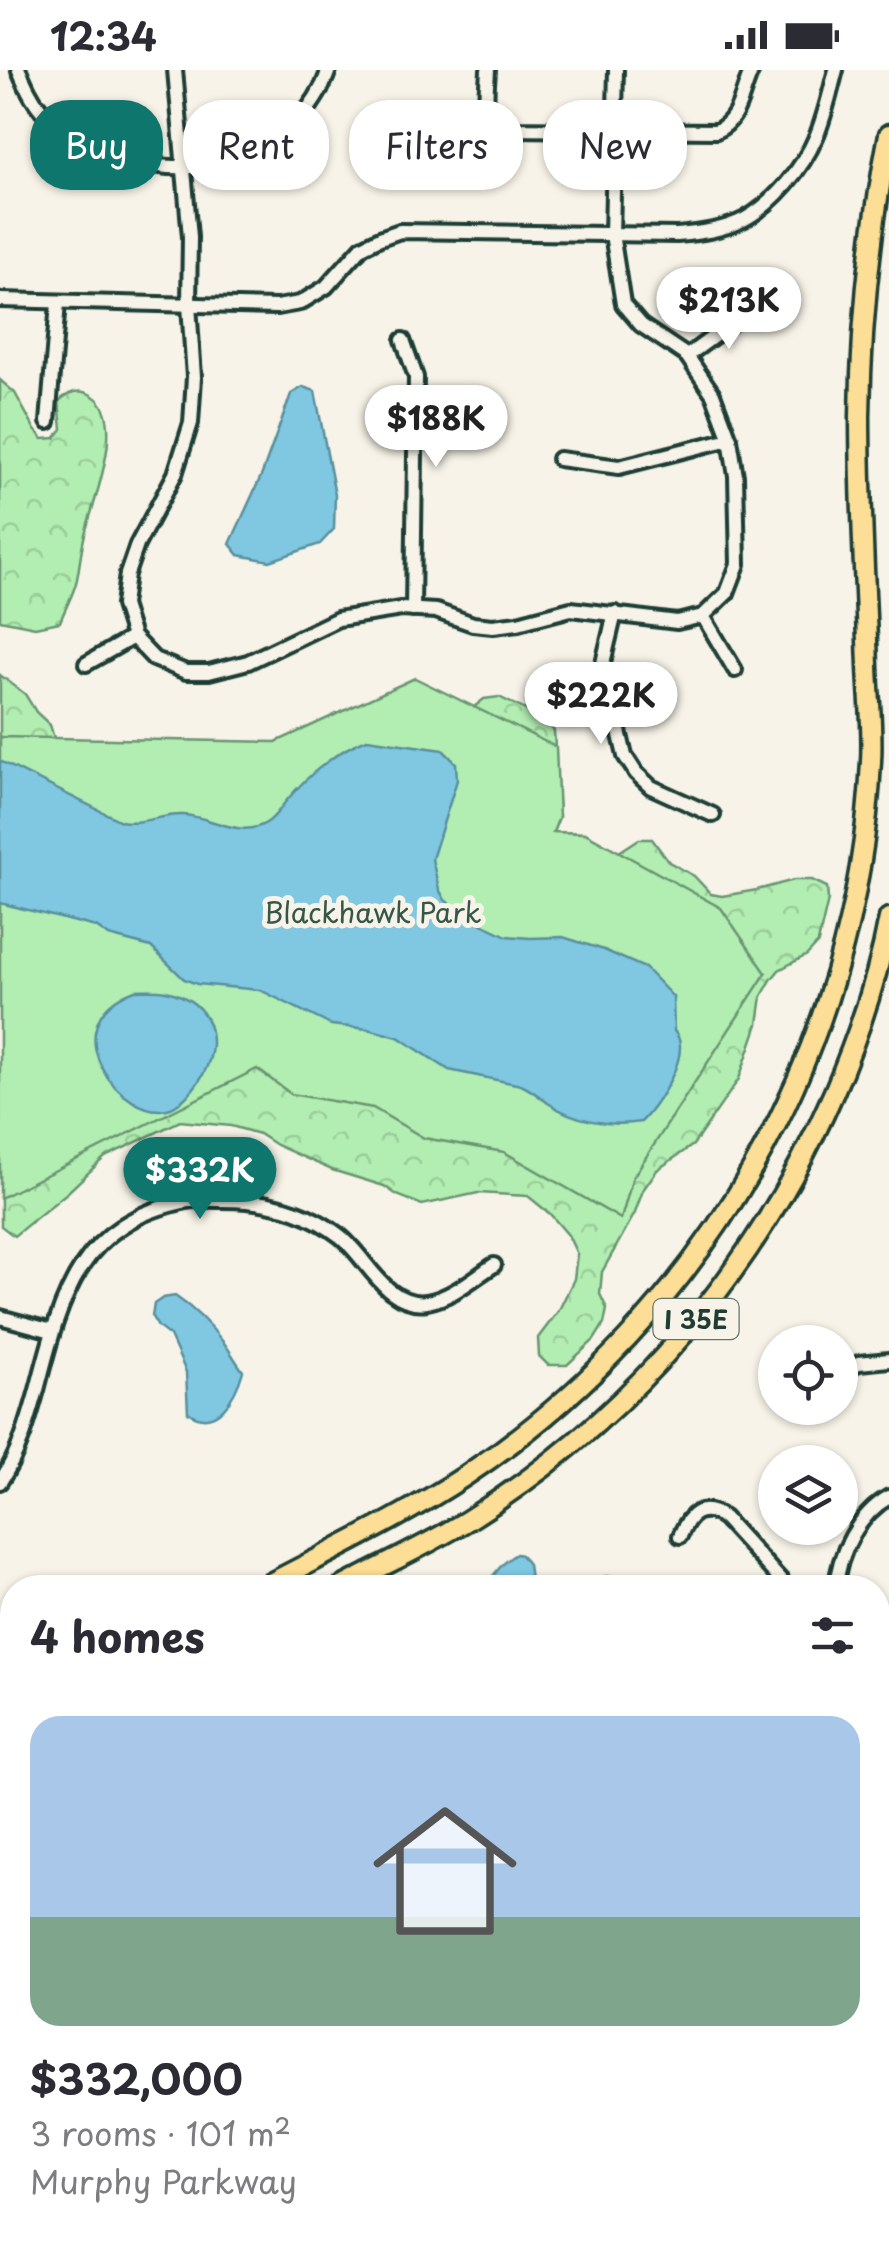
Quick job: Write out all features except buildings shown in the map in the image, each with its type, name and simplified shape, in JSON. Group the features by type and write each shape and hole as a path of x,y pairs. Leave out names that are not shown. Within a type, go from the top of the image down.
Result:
{"highway":[{"name":"I 35E","path":"286,1575 464,1476 532,1428 598,1370 652,1313 700,1252 743,1187 787,1104 836,974 851,913 871,760 860,416 866,291 889,134"},
{"name":"I 35E","path":"364,1575 467,1520 547,1465 621,1402 677,1343 728,1280 773,1213 812,1142 856,1037 889,918"}],"street":[{"path":"19,70 43,113 92,148 121,159 183,168"},
{"path":"175,70 183,157"},
{"path":"314,100 330,70"},
{"path":"488,70 487,112 494,123 505,129 543,130"},
{"path":"615,100 616,70"},
{"path":"687,131 716,131 727,126 735,117 752,70"},
{"path":"0,300 277,307 300,303 326,287 362,247 400,231 676,235 709,231 746,218 777,194 802,165 816,137 836,70"},
{"path":"186,190 194,377 191,422 175,474 137,546 127,574 123,606 133,636 154,660 186,672 209,672 248,662 338,618 402,609 436,612 492,626 571,609 677,622 703,616 726,593 738,564 736,476 730,439 713,394 688,356 641,325 623,304 612,234 613,190"},
{"path":"48,422 58,302"},
{"path":"688,356 744,314"},
{"path":"403,340 416,377 412,610"},
{"path":"559,458 619,467 730,439"},
{"path":"615,613 602,663 625,756 651,787 713,815"},
{"path":"703,616 735,670"},
{"path":"86,664 133,636"},
{"path":"0,1482 26,1431 52,1331 74,1276 104,1239 144,1214 190,1201 252,1200 298,1212 344,1238 379,1279 409,1301 426,1302 446,1296 494,1266"},
{"path":"0,1317 52,1331"},
{"path":"858,1363 889,1360"},
{"path":"837,1575 844,1552 866,1515 889,1497"},
{"path":"680,1536 692,1514 714,1512 776,1575"}],"green space":[{"path":"0,380 15,393 43,439 55,438 62,429 59,401 75,392 93,396 103,407 108,422 105,461 74,590 60,622 35,627 0,620"},
{"path":"0,675 25,694 50,725 54,738 63,744 122,739 135,772 0,761"},
{"name":"Blackhawk Park","path":"415,678 556,747 559,817 553,832 585,833 721,908 766,973 633,1177 621,1219 504,1152 424,1138 373,1108 291,1094 257,1069 0,1198 0,737 276,742"},
{"path":"499,697 542,718 554,731 559,817 553,832 585,833 619,852 639,839 652,839 669,862 694,876 711,894 722,896 794,880 812,880 827,887 828,900 818,943 771,980 762,996 758,1024 739,1079 693,1145 657,1170 643,1190 635,1213 602,1272 600,1294 607,1309 604,1324 594,1340 567,1365 548,1365 539,1356 538,1338 559,1310 574,1279 577,1254 568,1235 528,1196 478,1193 422,1205 384,1186 332,1170 259,1134 231,1126 180,1121 105,1157 14,1236 1,1226 0,903 624,960 474,707 484,699"}],"water":[{"path":"303,387 315,391 335,495 334,529 320,544 270,561 239,555 230,544 262,474 291,394"},
{"path":"367,739 443,750 456,763 457,780 432,859 445,900 462,914 507,936 563,937 604,950 645,968 673,997 674,1031 680,1051 677,1064 664,1091 641,1122 617,1124 581,1118 558,1109 521,1085 449,1070 398,1037 331,1025 260,990 197,984 184,979 151,947 109,936 96,927 0,903 0,761 121,821 183,815 246,829 269,821 323,765"},
{"path":"135,990 162,990 182,996 195,1004 210,1026 207,1067 190,1092 171,1108 152,1109 115,1087 102,1068 95,1046 97,1025 109,1005"},
{"path":"175,1296 213,1330 243,1371 230,1400 208,1418 188,1412 186,1372 170,1336 152,1317 154,1304"},
{"path":"521,1555 529,1575 494,1575 507,1560"}]}
